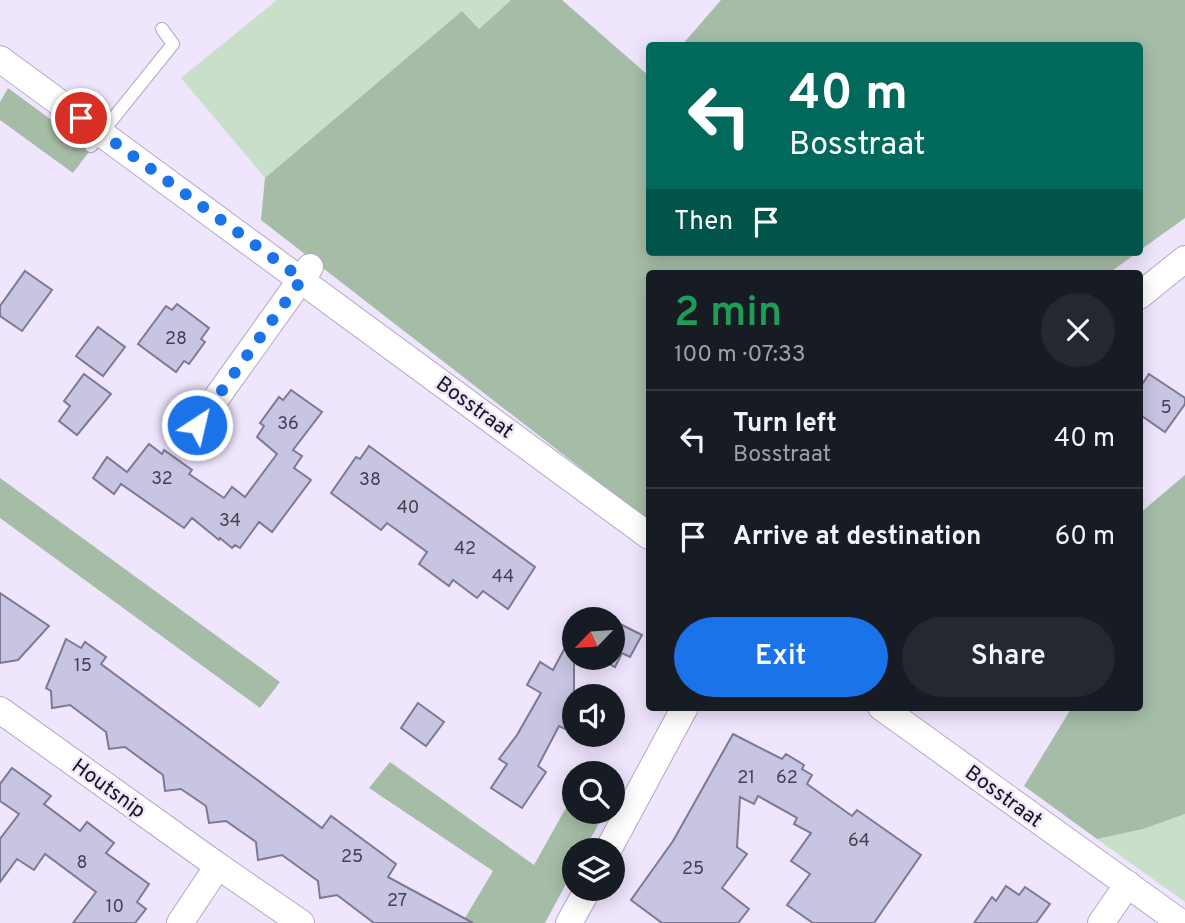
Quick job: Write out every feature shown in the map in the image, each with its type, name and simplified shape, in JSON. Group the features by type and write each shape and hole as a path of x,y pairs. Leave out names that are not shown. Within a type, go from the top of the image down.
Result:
{"street":[{"name":"Bosstraat","path":"0,59 96,139 306,273 646,534"},
{"path":"1143,293 1185,259"},
{"path":"197,425 306,273"},
{"name":"Houtsnip","path":"0,710 301,923"},
{"path":"614,838 683,711"},
{"name":"Bosstraat","path":"887,711 1181,923"},
{"path":"180,923 218,866"},
{"path":"1101,923 1128,884"},
{"path":"569,923 581,901"}],"lane":[{"path":"96,139 173,44 162,30"}],"green space":[{"path":"277,0 511,0 479,29 462,11 265,178 181,78"},
{"path":"511,0 562,0 646,73 646,256 1132,256 1113,270 646,270 646,519 261,220 265,178 462,11 479,29"},
{"path":"721,0 1185,0 1185,218 1143,248 1143,42 685,42"},
{"path":"8,88 91,149 73,173 0,120 0,102"},
{"path":"1185,475 1185,814 1143,829 1097,839 1024,786 1070,711 1143,711 1143,511"},
{"path":"0,478 280,682 260,708 0,518"},
{"path":"390,762 534,865 562,815 562,824 599,824 591,838 562,838 562,891 545,923 462,923 493,871 369,788"},
{"path":"1185,814 1185,902 1097,839 1143,829"}],"building":[{"path":"25,271 52,290 22,331 0,316 0,306"},
{"path":"177,304 209,328 201,339 205,342 189,364 184,361 176,372 138,344 166,306 172,310"},
{"path":"98,327 125,347 103,376 76,356"},
{"path":"84,374 111,394 77,435 59,421 70,406 64,401"},
{"path":"1149,374 1185,398 1185,404 1165,432 1143,417 1143,383"},
{"path":"291,390 322,412 293,450 302,456 294,468 311,480 272,532 259,522 240,548 235,545 232,548 220,538 219,540 192,518 184,528 121,484 114,494 93,478 107,457 127,472 149,444 162,454 164,450 192,470 189,474 224,498 232,487 245,497 277,454 257,437 264,426 260,423 279,397 283,400"},
{"path":"369,446 535,567 508,609 483,591 477,598 453,580 449,586 419,564 427,552 387,523 381,530 331,493 356,457 360,459"},
{"path":"0,593 49,626 18,660 0,663"},
{"path":"625,626 642,635 630,657 625,654"},
{"path":"66,639 81,648 85,642 106,657 101,664 322,828 331,816 396,864 388,877 473,923 374,923 337,895 320,898 318,881 282,855 258,860 256,842 226,821 209,823 206,806 181,789 165,791 163,775 125,747 109,749 106,732 70,705 52,708 51,691 46,688"},
{"path":"562,653 562,670 574,670 574,684 562,684 562,727 559,726 538,766 546,772 522,808 491,788 507,764 499,759 517,735 541,693 527,685 540,662 553,670"},
{"path":"418,703 444,722 426,746 401,728"},
{"path":"733,734 782,759 786,754 804,765 802,769 812,775 807,784 852,816 857,810 921,855 874,923 813,923 787,905 810,874 791,861 811,833 794,824 797,818 758,796 754,804 740,797 737,847 747,854 722,888 749,909 738,923 662,923 631,900 673,841"},
{"path":"12,768 51,796 44,804 80,831 87,822 114,843 106,853 149,884 137,902 146,909 135,923 73,923 96,892 45,854 34,870 17,859 0,882 0,839 19,814 0,801 0,784"},
{"path":"1006,886 1019,895 1025,887 1050,904 1036,923 974,923 992,897 996,901"}],"route":[{"path":"81,118 302,279 197,425"}]}
